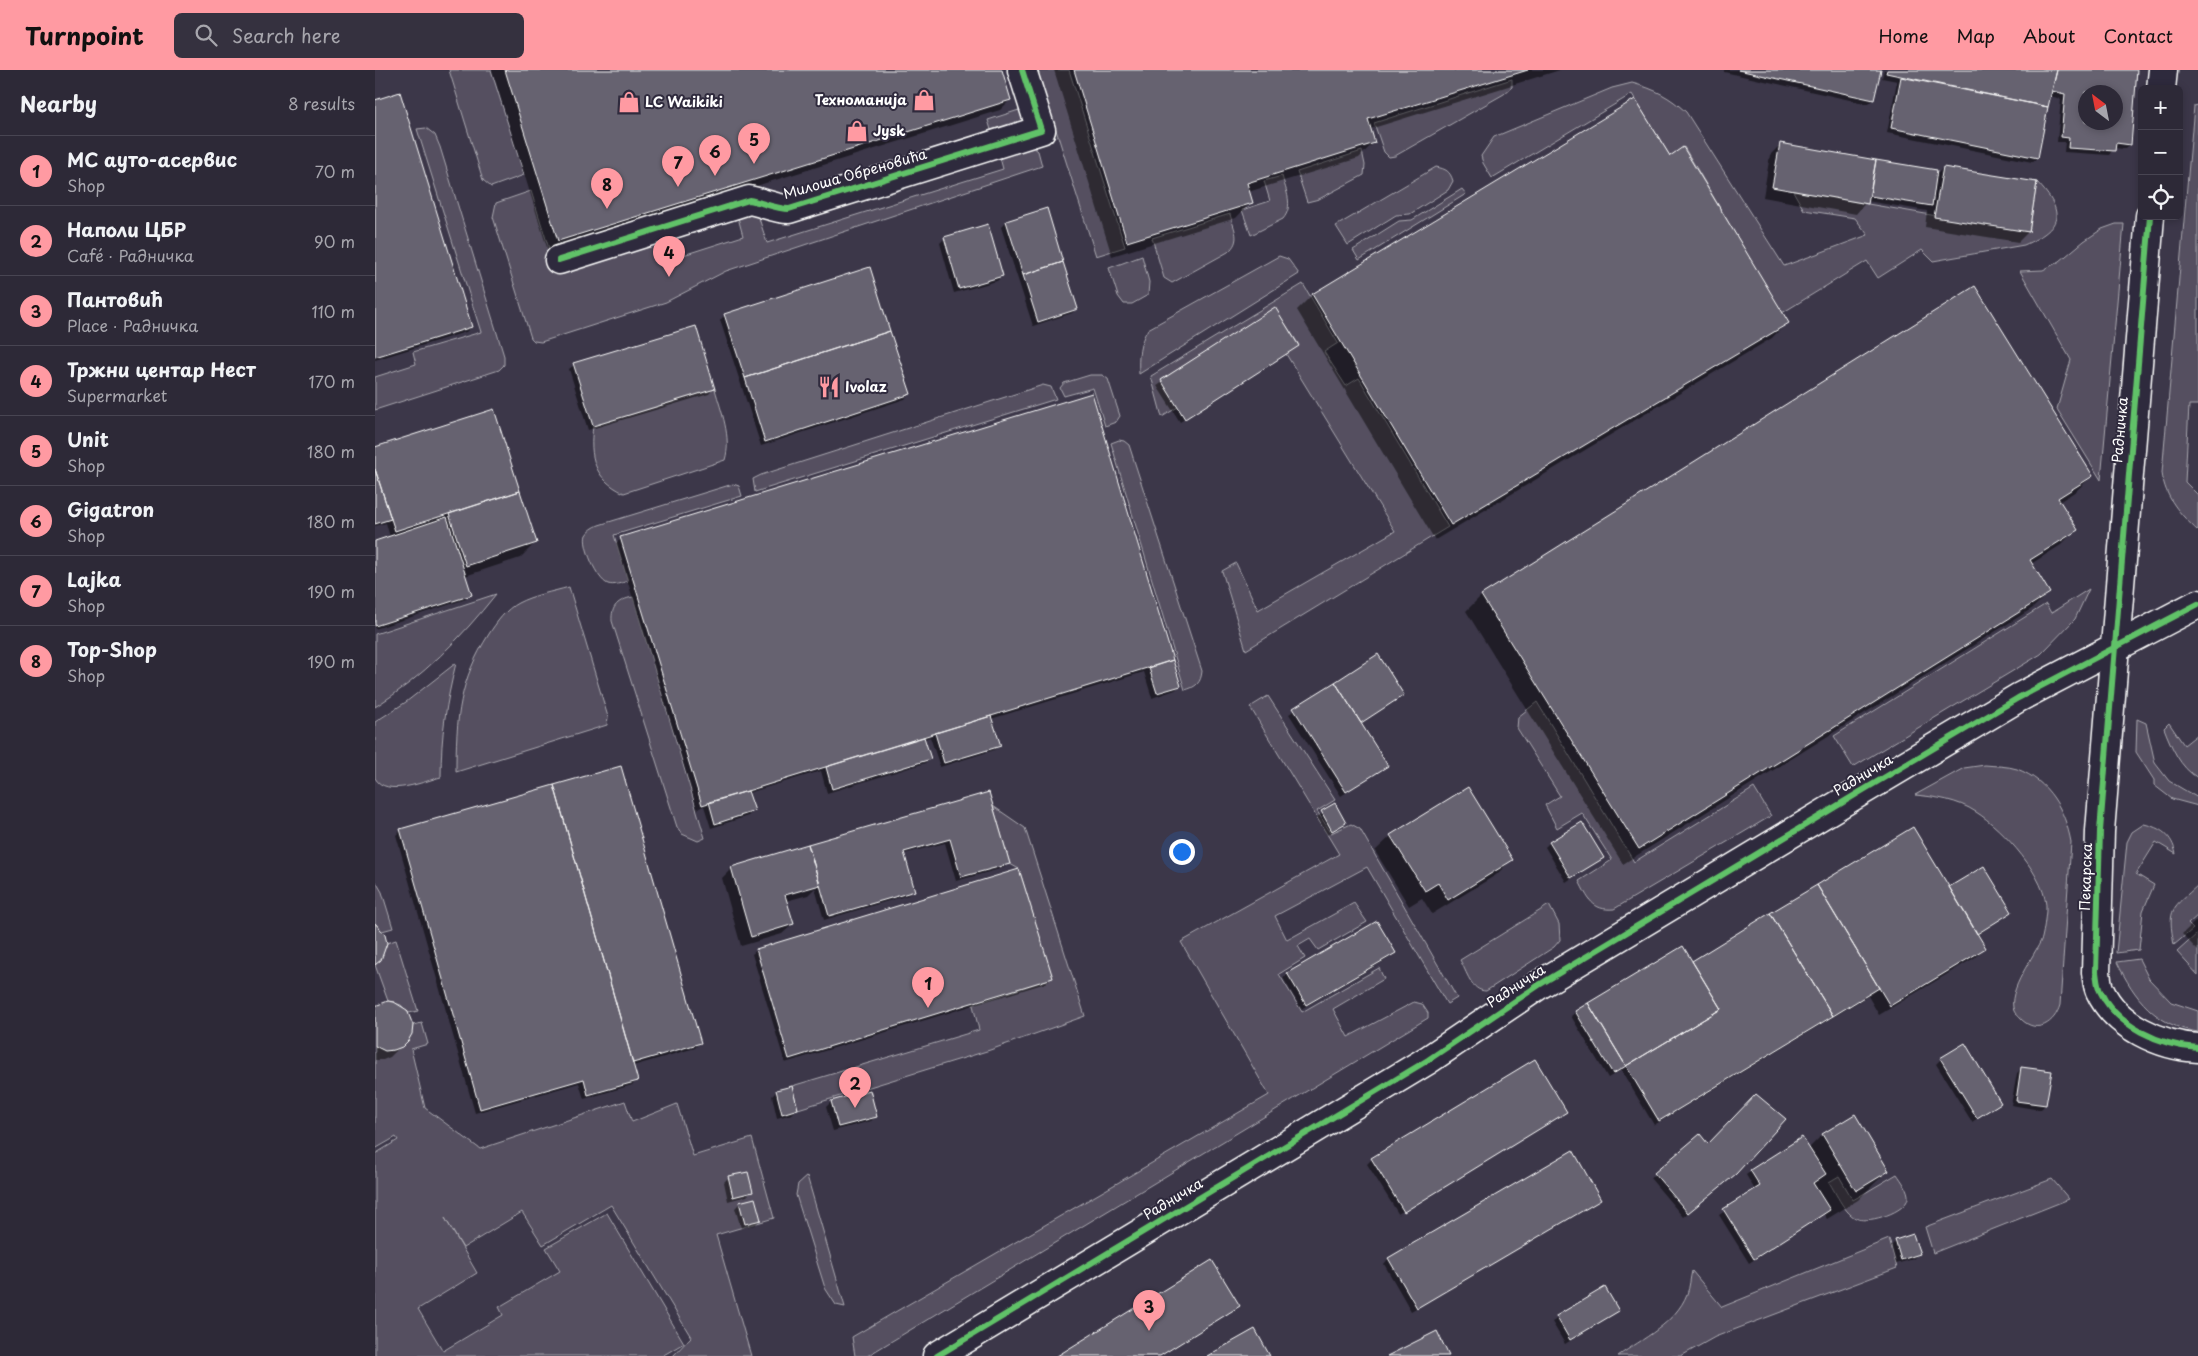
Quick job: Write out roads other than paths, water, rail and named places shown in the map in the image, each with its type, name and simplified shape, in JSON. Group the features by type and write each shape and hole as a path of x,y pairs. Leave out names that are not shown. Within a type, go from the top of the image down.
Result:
{"street":[{"name":"Милоша Обреновића","path":"559,260 749,200 782,209 789,209 1041,130 1021,70"},
{"path":"2161,85 2163,70"},
{"name":"Радничка","path":"2115,646 2150,220"},
{"name":"Радничка","path":"937,1356 1428,1060 1539,985 1733,867 2018,698 2198,604"},
{"name":"Пекарска","path":"2115,646 2100,831 2096,972 2099,989 2108,1006 2121,1019 2147,1035 2182,1047 2198,1048"}],"place":[{"name":"Техноманија","path":"924,100"},
{"name":"LC Waikiki","path":"629,102"},
{"name":"Jysk","path":"857,131"},
{"name":"Unit","path":"754,164"},
{"name":"Gigatron","path":"715,176"},
{"name":"Lajka","path":"678,187"},
{"name":"Top-Shop","path":"607,209"},
{"name":"Тржни центар Нест","path":"669,277"},
{"name":"Ivolaz","path":"829,387"},
{"name":"МС ауто-асервис","path":"928,1008"},
{"name":"Наполи ЦБР","path":"855,1108"},
{"name":"Пантовић","path":"1149,1331"}]}
